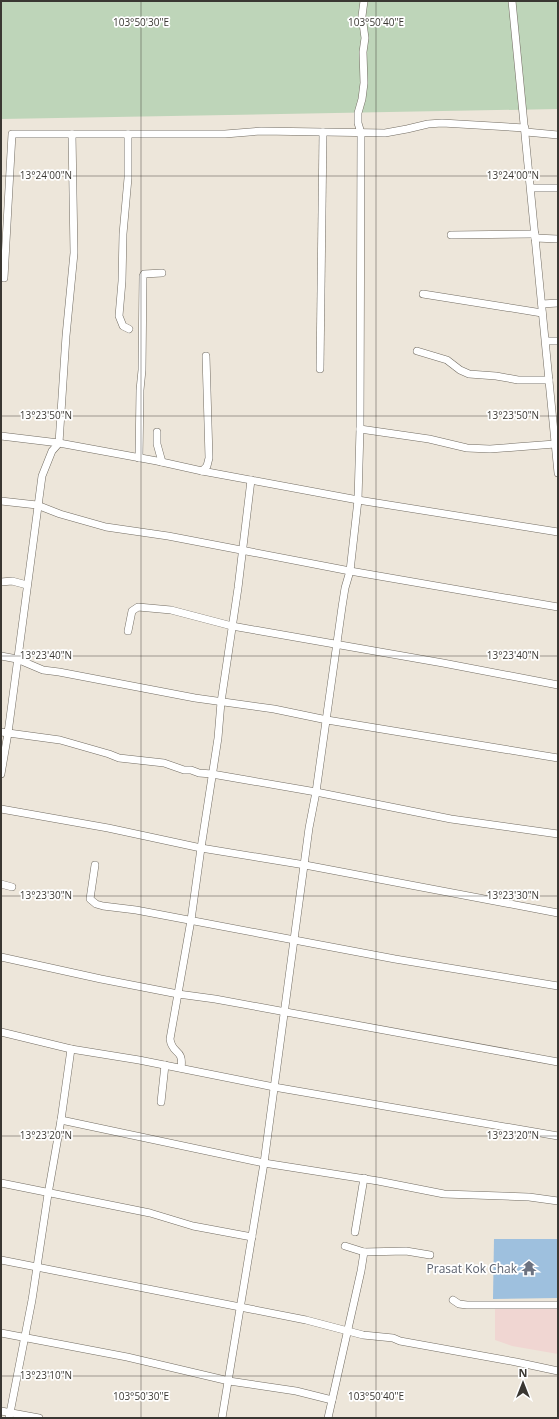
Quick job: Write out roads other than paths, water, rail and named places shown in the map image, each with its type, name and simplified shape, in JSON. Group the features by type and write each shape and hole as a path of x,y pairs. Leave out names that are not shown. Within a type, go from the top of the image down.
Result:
{"street":[{"path":"222,1418 264,1163 309,828 327,720 345,588 350,571 358,500 360,429 361,133 358,122 358,113 364,83 363,52 365,38 362,16 364,1"},
{"path":"512,1 526,130 558,473"},
{"path":"4,278 12,134 225,134 261,131 361,133 385,132 428,124 526,130 558,135"},
{"path":"320,369 322,132"},
{"path":"1,774 4,732 17,659 42,476 52,451 59,443 66,336 74,253 72,134"},
{"path":"128,134 128,178 123,234 122,281 119,316 123,326 129,329"},
{"path":"531,188 558,188"},
{"path":"450,235 535,236 558,239"},
{"path":"139,458 143,276 147,273 162,273"},
{"path":"423,294 542,313"},
{"path":"542,304 558,303"},
{"path":"546,341 558,341"},
{"path":"417,351 447,360 460,370 469,374 496,376 518,380 549,380"},
{"path":"202,471 207,466 209,458 206,356"},
{"path":"360,429 429,439 467,448 555,444"},
{"path":"157,432 157,444 162,462"},
{"path":"1,436 59,443 358,500 558,532"},
{"path":"181,1068 182,1061 180,1055 171,1046 170,1039 191,920 200,848 218,738 251,480"},
{"path":"1,501 37,505 60,514 106,527 168,536 350,571 558,607"},
{"path":"1,582 12,581 27,585"},
{"path":"128,631 132,611 138,606 171,610 232,626 558,685"},
{"path":"1,656 17,659 43,670 195,698 274,709 327,720 558,758"},
{"path":"4,732 60,740 119,758 164,763 184,770 191,770 199,773 316,792 451,819 558,834"},
{"path":"1,809 108,828 200,848 305,865 558,913"},
{"path":"95,865 90,899 96,904 191,920 263,935 395,959 558,986"},
{"path":"1,884 12,887"},
{"path":"1,957 178,994 215,999 284,1013 558,1062"},
{"path":"1,1032 70,1049 181,1068 274,1087 558,1136"},
{"path":"10,1415 32,1300 61,1120 70,1049"},
{"path":"161,1102 165,1066"},
{"path":"61,1120 264,1163 364,1178 444,1194 530,1197 558,1200"},
{"path":"355,1232 364,1178"},
{"path":"1,1183 48,1194 89,1200 127,1208 150,1213 193,1226 252,1237"},
{"path":"345,1246 364,1252 406,1250 430,1255"},
{"path":"328,1418 364,1252"},
{"path":"1,1260 306,1320 363,1334 393,1338 400,1341 558,1371"},
{"path":"452,1300 459,1304 467,1305 558,1305"},
{"path":"1,1333 127,1357 229,1380 296,1391 332,1400"},
{"path":"1,1411 10,1415 39,1418"}],"water":[{"path":"494,1239 558,1239 558,1298 493,1299"}],"place":[{"name":"Prasat Kok Chak","path":"529,1268"}]}
